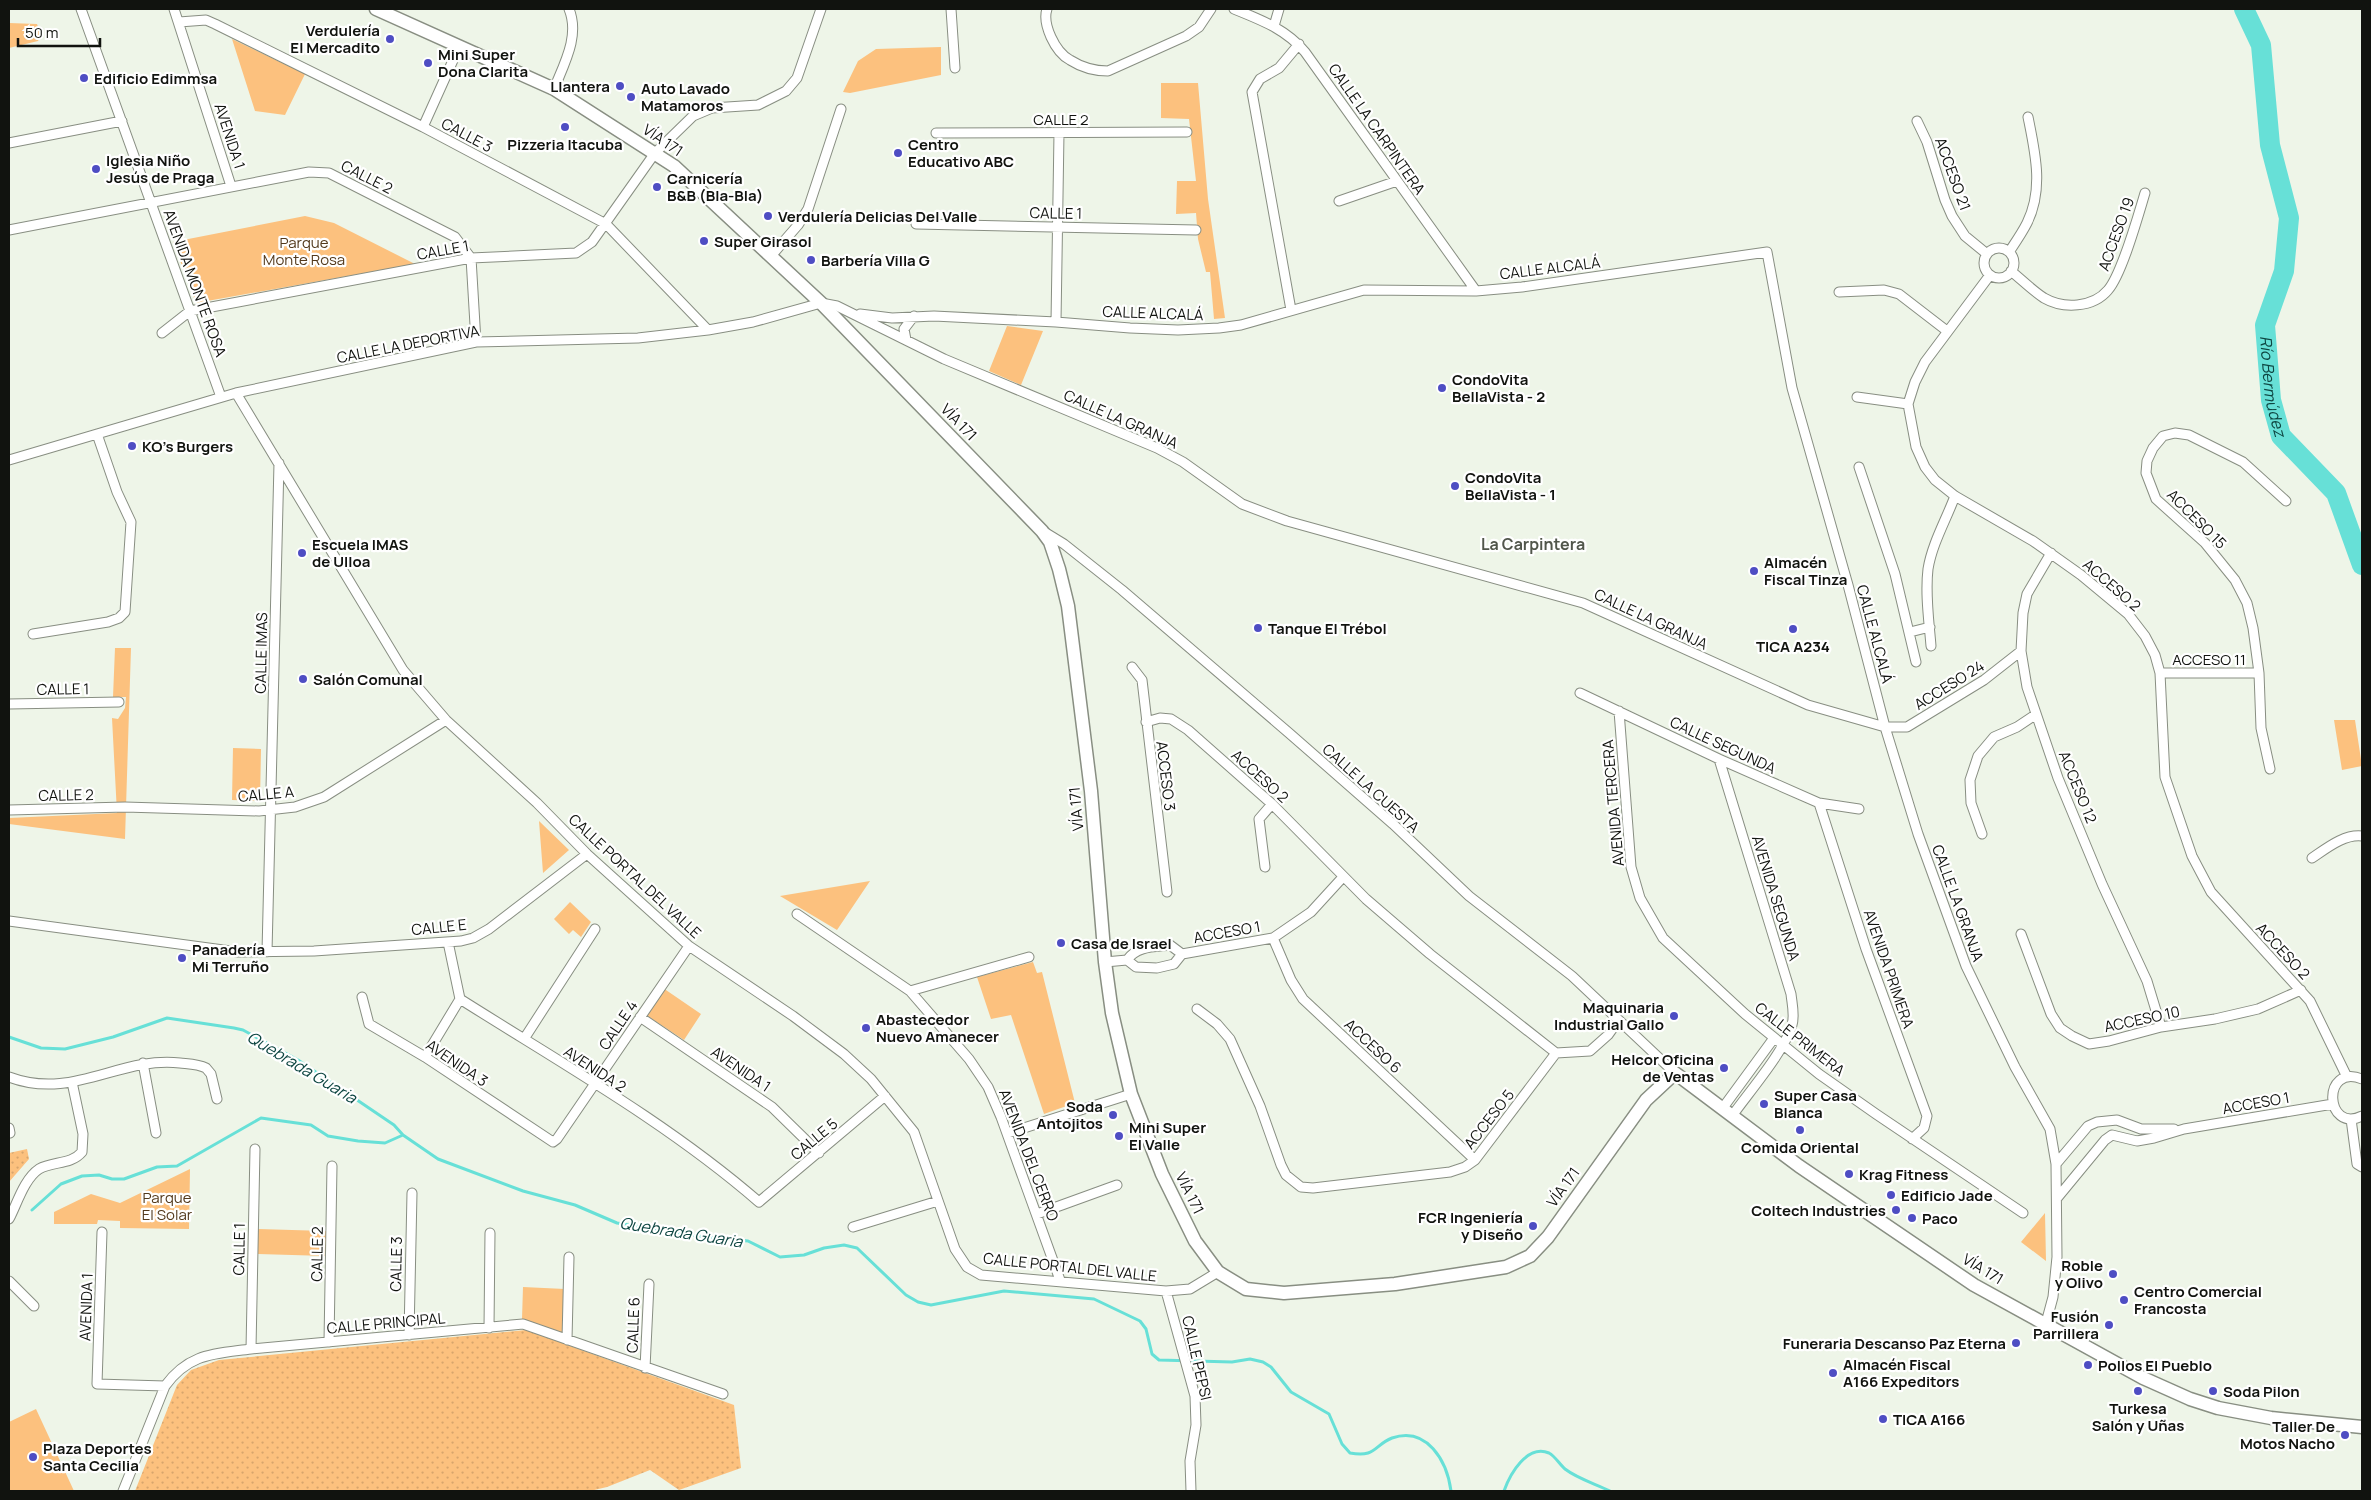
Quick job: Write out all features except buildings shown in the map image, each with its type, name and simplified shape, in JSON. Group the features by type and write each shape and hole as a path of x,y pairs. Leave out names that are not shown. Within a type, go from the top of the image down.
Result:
{"main road":[{"name":"VÍA 171","path":"376,9 554,89 674,166 821,303 1042,531 1050,542 1068,606 1091,791 1105,962 1112,1013 1130,1094 1162,1174 1195,1241 1218,1272 1246,1289 1284,1293 1395,1284 1506,1267 1530,1256 1548,1237 1646,1100 1675,1073 1799,1166 1974,1285 2143,1378 2218,1408 2271,1418 2362,1427"}],"street":[{"name":"AVENIDA MONTE ROSA","path":"81,9 221,397"},
{"name":"AVENIDA 1","path":"174,9 231,186"},
{"path":"554,89 572,44 569,9"},
{"path":"655,153 694,116 712,108 758,105 786,91 797,78 821,9"},
{"path":"951,9 955,68"},
{"path":"1046,12 1049,33 1068,60 1096,71 1108,71 1186,36 1199,27 1211,9"},
{"name":"CALLE LA CARPINTERA","path":"1234,9 1274,26 1299,44 1476,291"},
{"path":"1274,26 1279,9"},
{"name":"CALLE 3","path":"179,22 206,20 215,24 423,127 606,224 708,330"},
{"path":"1291,310 1252,92 1260,80 1279,68 1299,44"},
{"path":"423,127 459,47"},
{"path":"771,256 798,225 808,209 841,108"},
{"path":"2009,252 2027,223 2036,202 2038,178 2028,118"},
{"path":"9,143 122,121"},
{"name":"ACCESO 21","path":"1917,121 1927,142 1944,200 1952,216 1965,236 1987,254"},
{"name":"CALLE 2","path":"936,133 1187,132"},
{"path":"1056,322 1059,133"},
{"name":"CALLE 1","path":"190,311 471,258 576,253 592,242 655,153"},
{"name":"CALLE 2","path":"152,203 309,172 329,173 455,237 471,258"},
{"path":"1339,200 1397,181"},
{"name":"ACCESO 19","path":"2012,271 2044,298 2059,304 2075,306 2095,300 2108,291 2116,277 2145,193"},
{"path":"9,230 152,203"},
{"name":"CALLE 1","path":"916,224 1196,230"},
{"path":"2000,248 2009,252 2014,262 2012,271 1999,278 1990,275 1984,263 1987,254 2000,248"},
{"name":"CALLE ALCALÁ","path":"851,312 892,318 914,316 1056,322 1178,330 1241,324 1364,290 1476,291 1522,287 1767,252 1792,388 1848,585 1885,727"},
{"path":"471,258 476,342"},
{"name":"ACCESO 2","path":"1990,275 1925,362 1915,382 1908,404 1916,447 1925,466 1935,480 1955,496 2051,553 2128,614 2145,636 2155,655 2160,673 2165,776 2192,856 2211,892 2310,1001 2347,1077"},
{"path":"1839,292 1884,290 1899,294 1947,331"},
{"name":"CALLE LA DEPORTIVA","path":"9,460 236,393 476,342 638,338 708,330 753,322 821,303"},
{"name":"CALLE LA GRANJA","path":"821,303 837,306 851,312 944,359 1157,448 1183,462 1242,504 1287,521 1583,603 1808,705 1885,727 1918,834 1966,966 2015,1067 2050,1129 2056,1164 2058,1197 2057,1257 2053,1297 2046,1323"},
{"path":"162,333 190,311"},
{"path":"906,340 904,328 914,316"},
{"name":"CALLE PORTAL DEL VALLE","path":"236,393 398,662 446,720 537,803 587,854 689,946 753,988 844,1054 885,1096 914,1132 956,1249 967,1267 981,1275 1060,1280 1166,1291 1190,1289 1218,1272"},
{"path":"1857,396 1908,404"},
{"name":"ACCESO 15","path":"2259,673 2247,604 2235,580 2205,543 2156,499 2146,473 2147,461 2163,436 2175,433 2189,435 2243,462 2286,501"},
{"path":"34,634 108,622 119,618 125,612 131,522 117,492 97,434"},
{"name":"CALLE IMAS","path":"266,952 279,463"},
{"path":"1859,467 1895,574 1916,662"},
{"path":"1931,646 1927,586 1928,567 1934,547 1955,496"},
{"name":"CALLE LA CUESTA","path":"1042,531 1064,544 1122,590 1289,732 1393,824 1469,896 1572,976 1675,1073"},
{"name":"ACCESO 12","path":"2051,553 2027,594 2023,613 2021,651 2027,687 2058,778 2102,884 2148,981 2162,1027"},
{"path":"1910,632 1930,627"},
{"name":"ACCESO 24","path":"1885,727 1907,727 1984,680 2021,651"},
{"name":"ACCESO 3","path":"1132,667 1142,680 1167,892"},
{"name":"ACCESO 11","path":"2160,673 2259,673"},
{"path":"2259,673 2261,728 2270,769"},
{"name":"CALLE SEGUNDA","path":"1580,693 1719,760 1819,802 1858,809"},
{"name":"CALLE 1","path":"9,704 119,702"},
{"name":"AVENIDA TERCERA","path":"1619,711 1631,867 1640,898 1651,919"},
{"path":"1982,834 1971,803 1970,780 1978,756 1994,737 2017,727 2035,715"},
{"name":"ACCESO 2","path":"1146,722 1160,718 1171,719 1181,724 1272,804 1343,877"},
{"name":"CALLE A","path":"124,807 271,811 295,807 324,797 446,720"},
{"name":"AVENIDA SEGUNDA","path":"1719,760 1791,994 1793,1024 1783,1045 1727,1112"},
{"name":"AVENIDA PRIMERA","path":"1819,802 1866,949 1927,1116 1924,1128 1912,1139"},
{"path":"1265,867 1260,819 1272,804"},
{"name":"CALLE 2","path":"9,810 124,807"},
{"path":"2312,858 2335,843 2354,835 2362,836"},
{"name":"CALLE E","path":"9,921 238,952 448,942 473,938 489,929 587,854"},
{"path":"1343,877 1430,954 1556,1053 1590,1051 1608,1035 1618,1020"},
{"name":"ACCESO 1","path":"1105,962 1126,960 1136,967 1157,968 1174,964 1182,954 1273,938 1311,912 1343,877"},
{"name":"AVENIDA DEL CERRO","path":"797,914 910,991 969,1059 988,1087 1008,1133 1060,1280"},
{"name":"CALLE PRIMERA","path":"1651,919 1672,947 1774,1038 1819,1074 2023,1213"},
{"path":"524,1039 594,929"},
{"name":"ACCESO 10","path":"2021,934 2051,1014 2060,1028 2089,1044 2109,1042 2162,1027 2215,1019 2258,1009 2301,990"},
{"name":"ACCESO 6","path":"1273,938 1291,980 1302,999 1475,1160"},
{"path":"425,1057 460,998 448,942"},
{"name":"ACCESO 1","path":"1126,960 1133,952 1170,945 1182,954"},
{"name":"CALLE 4","path":"553,1142 558,1140 689,946"},
{"path":"910,991 1029,957"},
{"name":"AVENIDA 3","path":"362,997 369,1024 425,1057 553,1142"},
{"name":"AVENIDA 2","path":"460,998 726,1174 759,1202"},
{"name":"ACCESO 5","path":"1197,1009 1218,1024 1230,1040 1260,1106 1281,1165 1286,1175 1301,1187 1313,1188 1450,1172 1465,1167 1475,1160 1556,1053"},
{"name":"AVENIDA 1","path":"640,1017 772,1107 819,1153"},
{"path":"1727,1112 1774,1038"},
{"path":"9,1077 22,1082 38,1084 72,1082 105,1075 143,1063 163,1061 206,1068 211,1074 217,1099"},
{"path":"143,1063 156,1133"},
{"path":"2362,1079 2347,1077 2336,1085 2332,1097 2333,1104 2340,1114 2352,1119 2362,1116"},
{"path":"9,1086 22,1082"},
{"path":"9,1220 34,1173 48,1165 74,1160 82,1152 83,1134 72,1082"},
{"path":"1008,1133 1130,1094"},
{"name":"CALLE 5","path":"759,1202 885,1096"},
{"name":"ACCESO 1","path":"2058,1197 2105,1140 2112,1135 2121,1135 2137,1141 2184,1129 2333,1104"},
{"path":"2352,1119 2360,1166"},
{"name":"ACCESO 1","path":"2056,1164 2088,1126 2097,1122 2117,1120 2141,1130 2184,1129"},
{"name":"CALLE 1","path":"251,1349 255,1149"},
{"name":"CALLE 2","path":"330,1342 332,1166"},
{"path":"1037,1214 1118,1185"},
{"name":"CALLE 3","path":"409,1335 412,1193"},
{"path":"853,1227 938,1201"},
{"name":"AVENIDA 1","path":"102,1232 97,1384 165,1386"},
{"path":"489,1328 490,1233"},
{"path":"567,1340 569,1257"},
{"path":"9,1281 34,1306"},
{"name":"CALLE 6","path":"645,1368 649,1284"},
{"name":"CALLE PEPSI","path":"1166,1291 1182,1343 1195,1396 1196,1425 1190,1460 1191,1491"},
{"name":"CALLE PRINCIPAL","path":"123,1491 165,1386 175,1372 189,1361 251,1349 523,1324 723,1394"}],"green space":[{"path":"9,23 37,24 41,35 38,41 9,48"},
{"path":"232,39 305,74 285,115 255,111"},
{"path":"941,47 941,75 850,93 843,92 858,61 876,49"},
{"path":"1161,83 1198,83 1208,199 1225,318 1214,319 1210,272 1206,272 1198,239 1196,213 1176,214 1177,181 1196,181 1189,119 1161,118"},
{"name":"Parque Monte Rosa","path":"305,216 334,223 415,264 196,303 173,242"},
{"path":"1007,326 1043,331 1021,385 989,371"},
{"path":"115,648 131,648 125,839 9,824 9,818 117,813 112,718 118,719 125,708 126,697 113,697"},
{"path":"2334,720 2355,720 2362,766 2342,770"},
{"path":"233,748 261,749 260,801 232,800"},
{"path":"539,821 569,850 543,873"},
{"path":"870,881 837,930 780,896"},
{"path":"570,902 591,922 581,937 573,930 569,934 554,919"},
{"path":"1033,962 1037,973 1042,972 1075,1103 1044,1114 1011,1015 991,1019 977,977"},
{"path":"663,988 701,1014 684,1040 646,1015"},
{"path":"27,1149 29,1159 9,1182 9,1153"},
{"name":"Parque El Solar","path":"190,1169 189,1229 120,1228 120,1221 98,1220 97,1224 54,1224 54,1212 91,1194 120,1203"},
{"path":"2045,1213 2046,1261 2021,1242"},
{"path":"258,1229 326,1231 326,1256 258,1254"},
{"path":"523,1287 565,1289 563,1334 522,1319"},
{"path":"526,1330 734,1405 741,1468 679,1490 650,1470 607,1487 590,1491 135,1491 177,1385 191,1370 219,1360"},
{"name":"Plaza Deportes Santa Cecilia","path":"36,1409 74,1491 9,1491 9,1422"}],"waterway":[{"name":"Río Bermúdez","path":"2244,9 2261,45 2270,145 2289,218 2284,271 2265,325 2271,400 2281,436 2336,493 2362,565"},
{"name":"Quebrada Guaria","path":"9,1037 41,1048 65,1049 113,1037 167,1018 243,1030 298,1060 394,1125 403,1135 438,1159 523,1191 575,1205 617,1223 697,1236 748,1241 780,1257 804,1255 824,1248 844,1245 857,1248 906,1295 918,1302 931,1305 1004,1291 1094,1299 1140,1321 1146,1329 1152,1354 1159,1360 1232,1362 1250,1359 1263,1362 1271,1367 1291,1392 1329,1414 1342,1444 1350,1453 1365,1454 1392,1438 1415,1437 1425,1442 1440,1458 1445,1468 1451,1491"},
{"path":"32,1210 61,1184 82,1176 99,1175 112,1179 124,1179 157,1167 177,1166 261,1118 311,1125 328,1136 358,1141 385,1143 403,1135"},
{"name":"Quebrada Guaria","path":"1504,1491 1510,1477 1520,1462 1541,1451 1551,1454 1565,1469 1576,1476 1610,1491"}],"place":[{"name":"Verdulería El Mercadito","path":"390,39"},
{"name":"Mini Super Dona Clarita","path":"428,63"},
{"name":"Edificio Edimmsa","path":"84,78"},
{"name":"Llantera","path":"620,86"},
{"name":"Auto Lavado Matamoros","path":"631,97"},
{"name":"Pizzeria Itacuba","path":"565,127"},
{"name":"Centro Educativo ABC","path":"898,153"},
{"name":"Iglesia Niño Jesús de Praga","path":"96,169"},
{"name":"Carnicería B&B (Bla-Bla)","path":"657,187"},
{"name":"Verdulería Delicias Del Valle","path":"768,216"},
{"name":"Super Girasol","path":"704,241"},
{"name":"Barbería Villa G","path":"811,260"},
{"name":"CondoVita BellaVista - 2","path":"1442,388"},
{"name":"KO's Burgers","path":"132,446"},
{"name":"CondoVita BellaVista - 1","path":"1455,486"},
{"name":"Escuela IMAS de Ulloa","path":"302,553"},
{"name":"Almacén Fiscal Tinza","path":"1754,571"},
{"name":"Tanque El Trébol","path":"1258,628"},
{"name":"TICA A234","path":"1793,629"},
{"name":"Salón Comunal","path":"303,679"},
{"name":"Casa de Israel","path":"1061,943"},
{"name":"Panadería Mi Terruño","path":"182,958"},
{"name":"Maquinaria Industrial Gallo","path":"1674,1016"},
{"name":"Abastecedor Nuevo Amanecer","path":"866,1028"},
{"name":"Helcor Oficina de Ventas","path":"1724,1068"},
{"name":"Super Casa Blanca","path":"1764,1104"},
{"name":"Soda Antojitos","path":"1113,1115"},
{"name":"Comida Oriental","path":"1800,1130"},
{"name":"Mini Super El Valle","path":"1119,1136"},
{"name":"Krag Fitness","path":"1849,1174"},
{"name":"Edificio Jade","path":"1891,1195"},
{"name":"Coltech Industries","path":"1896,1210"},
{"name":"Paco","path":"1912,1218"},
{"name":"FCR Ingeniería y Diseño","path":"1533,1226"},
{"name":"Roble y Olivo","path":"2113,1274"},
{"name":"Centro Comercial Francosta","path":"2124,1300"},
{"name":"Fusión Parrillera","path":"2109,1325"},
{"name":"Funeraria Descanso Paz Eterna","path":"2016,1343"},
{"name":"Pollos El Pueblo","path":"2088,1365"},
{"name":"Almacén Fiscal A166 Expeditors","path":"1833,1373"},
{"name":"Turkesa Salón y Uñas","path":"2138,1391"},
{"name":"Soda Pilon","path":"2213,1391"},
{"name":"TICA A166","path":"1883,1419"},
{"name":"Taller De Motos Nacho","path":"2345,1435"},
{"name":"Plaza Deportes Santa Cecilia","path":"33,1457"}],"district":[{"name":"La Carpintera","path":"1533,544"}]}
